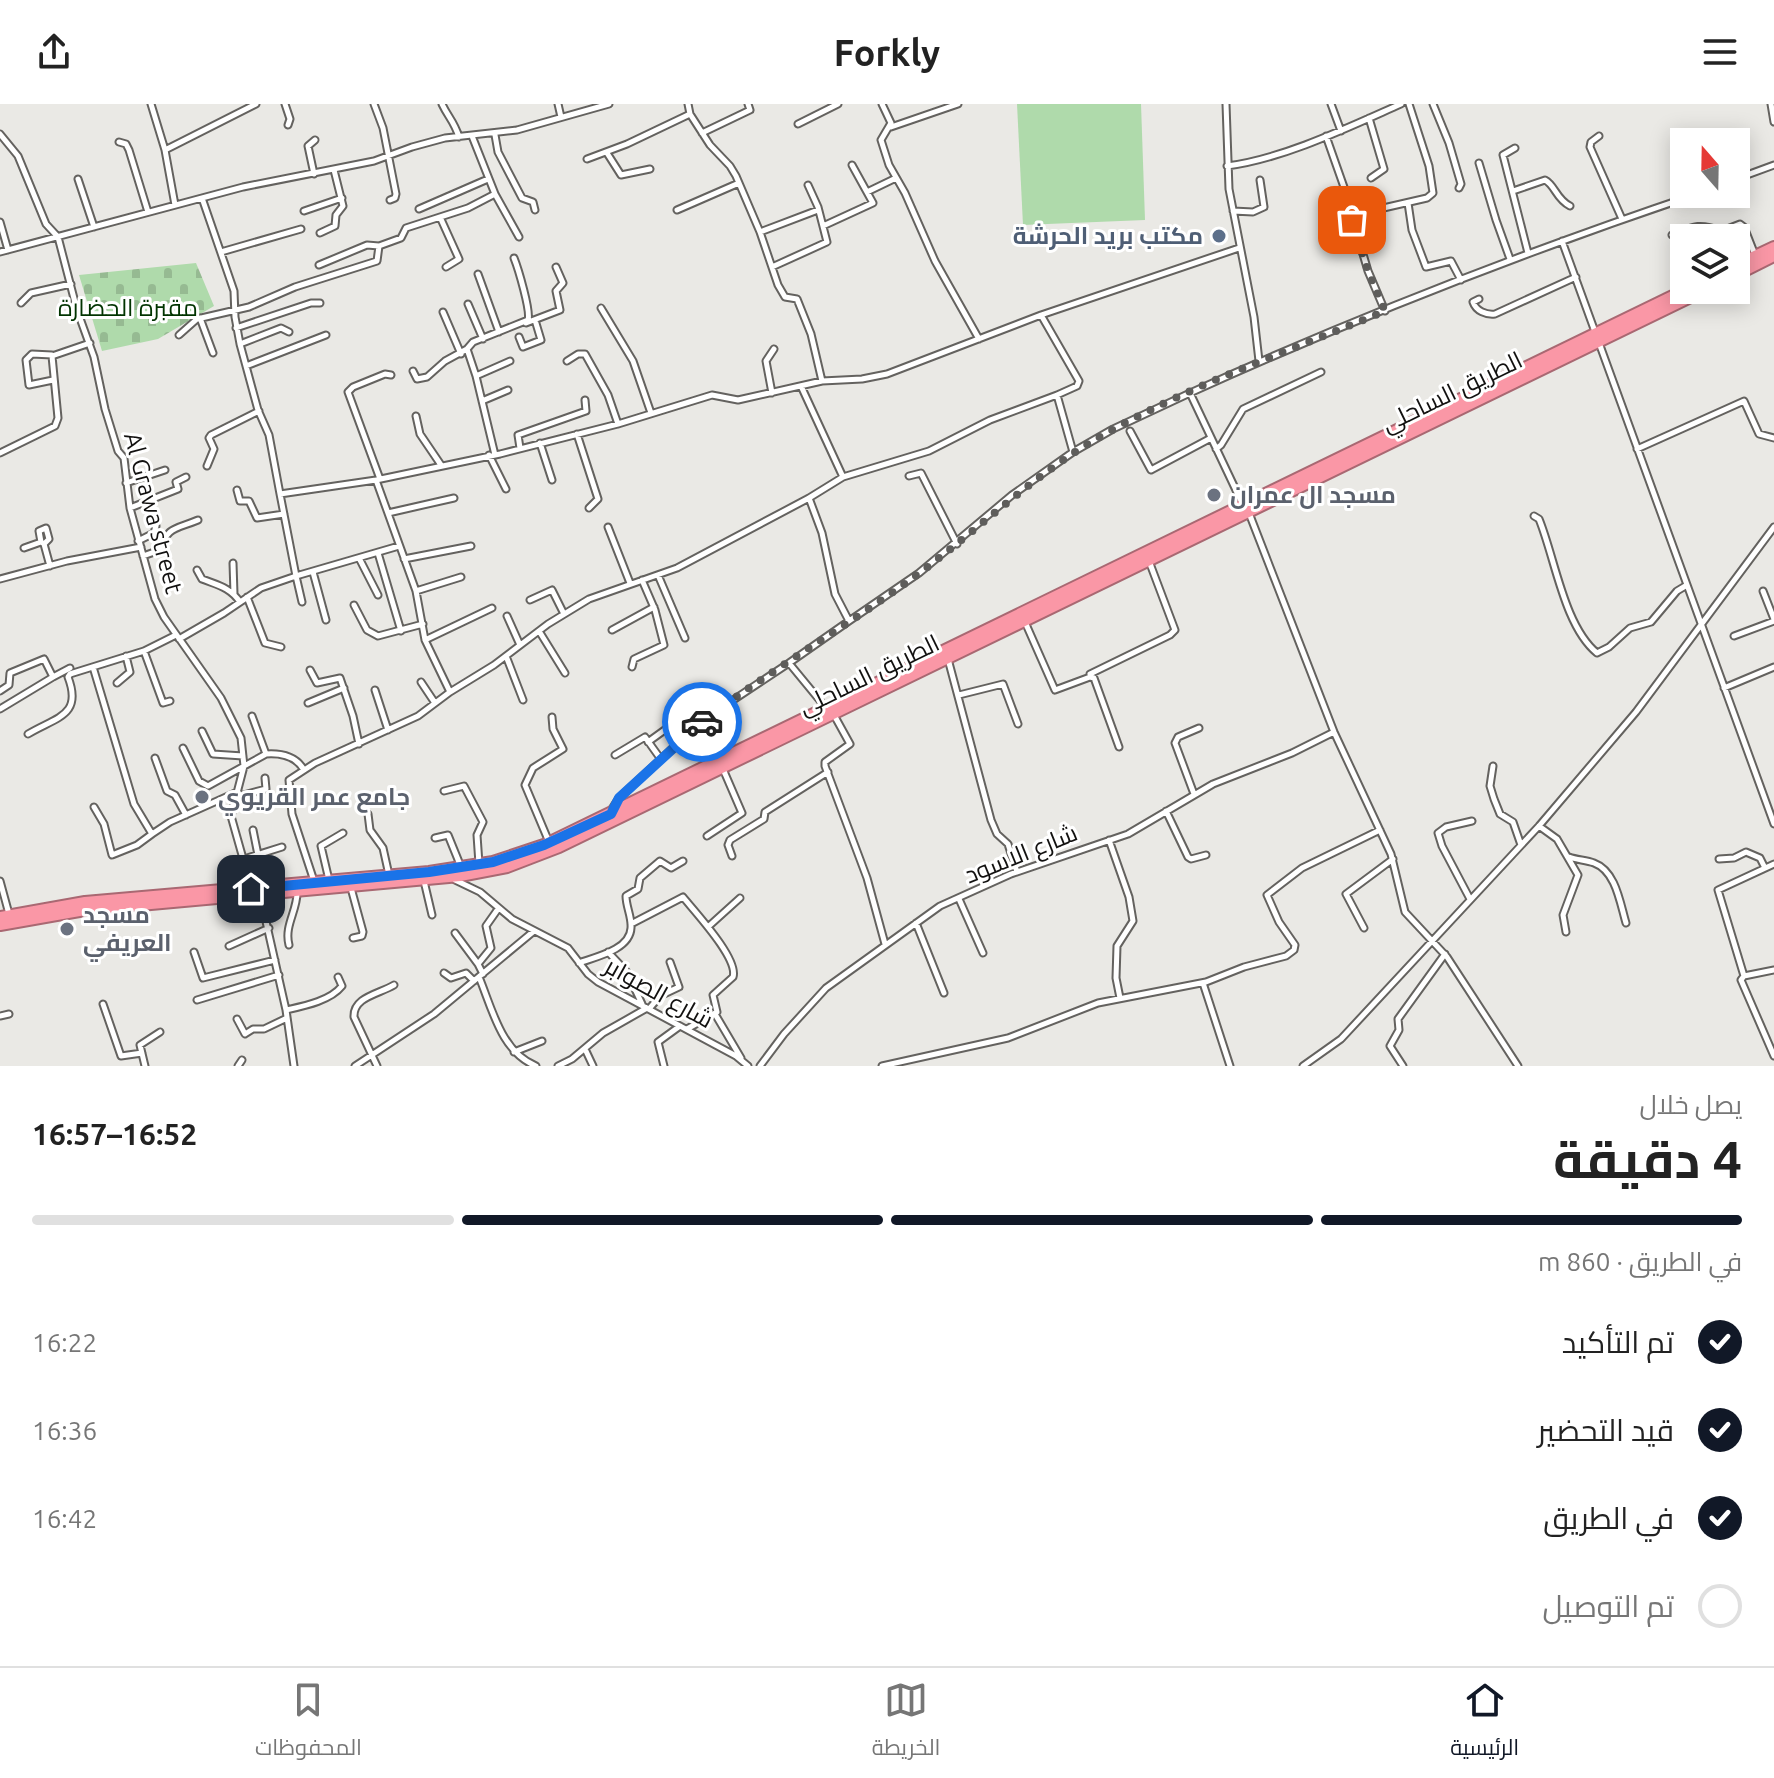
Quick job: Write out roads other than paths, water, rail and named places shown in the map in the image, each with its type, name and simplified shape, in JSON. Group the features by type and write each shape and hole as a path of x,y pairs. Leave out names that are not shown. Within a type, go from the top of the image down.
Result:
{"highway":[{"path":"1750,259 1774,247"},
{"path":"1750,268 1774,256"},
{"name":"الطريق الساحلي","path":"1597,338 1670,298"},
{"name":"الطريق الساحلي","path":"0,925 61,913 253,886 351,887 479,875 507,867 559,847 830,711 1597,338 1674,304"},
{"name":"الطريق الساحلي","path":"479,875 611,814 723,769 830,711 1025,622 1046,607 1149,561 1246,509"},
{"name":"الطريق الساحلي","path":"297,888 314,882 462,868 479,875"},
{"name":"الطريق الساحلي","path":"5,916 59,905 141,901 253,886"}],"street":[{"path":"151,104 165,150 175,205"},
{"path":"165,150 256,104"},
{"path":"285,104 290,119 288,125"},
{"path":"374,104 383,128 396,196 390,200"},
{"path":"442,104 446,114 454,119 459,137"},
{"path":"558,104 561,117"},
{"path":"0,252 243,187 334,170 425,143 495,135 609,104"},
{"path":"688,104 690,114 702,133 730,166 739,183 785,297 797,299 811,334 822,381"},
{"path":"702,133 750,110 748,104"},
{"path":"798,124 838,104"},
{"path":"882,104 891,127"},
{"path":"958,104 891,127 882,137 881,145 935,261 979,339"},
{"path":"1226,104 1227,166 1259,361"},
{"path":"1331,104 1341,131"},
{"path":"1227,166 1254,161 1341,131 1401,104"},
{"path":"1385,311 1368,271 1352,217 1363,206 1378,209 1431,196 1434,190 1409,104"},
{"path":"1433,104 1449,143 1461,184 1459,188"},
{"path":"1771,104 1774,122"},
{"path":"587,159 607,153 690,114"},
{"path":"1369,118 1384,169 1371,178"},
{"name":"Al Grawa street","path":"0,134 16,152 46,224 58,237 77,310 90,343 105,409 118,451 124,458 130,508 155,599 164,617 212,684 241,738 244,766 232,824 269,928 294,1066"},
{"path":"495,135 498,152 522,198 533,202 535,210"},
{"path":"472,136 488,179 519,237"},
{"path":"1326,136 1345,190"},
{"path":"1599,136 1590,147 1622,219"},
{"path":"314,174 308,146 315,140"},
{"path":"119,142 126,144 129,150 148,212"},
{"path":"1515,148 1503,155 1528,253"},
{"path":"607,153 621,175 650,169"},
{"path":"1479,163 1510,259"},
{"path":"823,226 871,205 852,165"},
{"path":"1750,174 1774,165"},
{"path":"320,233 335,226 336,215 343,206 334,170"},
{"path":"867,192 896,178"},
{"path":"78,179 94,227"},
{"path":"419,209 488,179"},
{"path":"1233,211 1253,212 1264,207 1260,180"},
{"path":"1513,191 1545,180 1557,197 1570,206"},
{"path":"677,210 739,183"},
{"path":"772,267 826,242 808,185"},
{"path":"319,265 367,245 379,246 401,238 406,228 495,194"},
{"path":"202,198 234,291 236,328 259,411 269,435 302,602"},
{"path":"304,211 342,198"},
{"path":"1408,203 1412,230 1426,267 1451,261 1461,280"},
{"path":"611,814 619,798 703,720 957,544 1012,495 1073,452 1125,423 1259,361 1510,259 1670,203"},
{"path":"760,232 818,210"},
{"path":"440,217 459,259 446,267"},
{"path":"0,222 8,250"},
{"path":"221,252 301,229"},
{"path":"1562,241 1774,824"},
{"path":"1750,242 1756,256"},
{"path":"179,335 200,318 235,312 295,287 376,261 379,246"},
{"path":"280,494 378,480 492,455 618,424 712,395 738,400 822,381 887,374 1041,315 1239,248"},
{"path":"514,258 521,272 520,283 530,312 525,323"},
{"path":"413,371 415,378 422,380 445,361 461,354 473,342 560,310 556,291 563,283 556,267"},
{"path":"478,274 499,332"},
{"path":"1479,299 1473,302 1474,306 1488,315 1495,314 1576,277"},
{"path":"21,303 31,293 71,284"},
{"path":"236,328 311,303 320,303"},
{"path":"468,304 483,339"},
{"path":"601,308 633,361 651,413"},
{"path":"443,312 461,354"},
{"path":"314,882 290,802 289,780 418,716 564,614 597,595 692,561 843,477 929,451 990,420 1077,386 1079,381 1041,315"},
{"path":"200,318 213,353"},
{"path":"519,337 523,347 541,340 535,320"},
{"path":"240,344 281,328 289,332"},
{"path":"246,366 326,335"},
{"path":"53,380 29,385 26,360 32,354 52,355 90,343"},
{"path":"467,349 482,401 492,455 506,489"},
{"path":"772,393 766,361 774,349"},
{"path":"567,361 578,354 585,354 608,395 618,424"},
{"path":"0,453 57,425 52,355"},
{"path":"476,376 510,361"},
{"path":"1216,449 1243,409 1321,372"},
{"path":"391,375 385,374 348,392 416,591 425,640 450,692"},
{"path":"801,386 843,477"},
{"path":"482,401 508,390"},
{"path":"1190,393 1246,509 1334,732 1393,859 1405,912 1445,954 1518,1066"},
{"path":"1057,395 1073,452"},
{"path":"520,448 518,435 586,411 585,400"},
{"path":"1637,449 1744,401 1759,434 1774,438"},
{"path":"207,466 214,449 209,438 211,435 259,411"},
{"path":"416,416 420,434 441,465"},
{"path":"1130,431 1151,470 1211,438"},
{"path":"577,434 598,500 589,508"},
{"path":"540,443 552,480"},
{"path":"126,483 165,470"},
{"path":"909,476 921,473 957,544"},
{"path":"130,508 178,489 176,482 186,477"},
{"path":"237,490 240,501 249,501 257,518 284,514"},
{"path":"388,513 454,498"},
{"path":"809,498 822,533 835,594 849,621"},
{"path":"1534,516 1539,519 1572,618 1587,644 1597,653 1609,647 1630,628 1651,622 1679,589 1687,585"},
{"path":"143,556 160,550 168,532 198,520"},
{"path":"0,579 139,544 154,533 156,526"},
{"path":"608,527 630,583"},
{"path":"1303,1066 1341,1039 1539,826 1636,712 1774,527"},
{"path":"24,548 43,543 50,566"},
{"path":"28,734 64,715 74,698 68,677 178,637 261,588 399,546"},
{"path":"404,559 471,546"},
{"path":"378,553 401,631"},
{"path":"359,558 378,595"},
{"path":"1090,674 1175,630 1149,561"},
{"path":"231,564 234,594"},
{"path":"197,570 202,579 217,582 240,602"},
{"path":"313,572 326,620"},
{"path":"658,575 685,638"},
{"path":"416,591 461,577"},
{"path":"632,667 634,659 664,645 654,607 642,580"},
{"path":"530,600 552,590 564,614"},
{"path":"1734,636 1774,620 1763,591"},
{"path":"247,597 265,643 281,647"},
{"path":"354,605 372,635 423,624"},
{"path":"612,630 654,607"},
{"path":"425,640 492,608"},
{"path":"507,616 520,645"},
{"path":"1025,622 1055,690 1094,678 1119,747"},
{"path":"539,631 565,673"},
{"path":"144,651 163,703 170,701"},
{"path":"117,683 130,672 126,656"},
{"path":"506,656 523,700"},
{"path":"0,691 9,685 10,673 44,659 53,677"},
{"path":"948,659 991,820 997,834 1008,844 1017,872"},
{"path":"789,663 830,711 850,744 825,762 867,878 885,944"},
{"path":"93,667 134,804 152,834"},
{"path":"1724,688 1774,667"},
{"path":"0,708 70,668"},
{"path":"310,670 315,683 339,677 359,744"},
{"path":"421,682 435,703"},
{"path":"959,695 1003,684 1018,724"},
{"path":"308,703 344,688"},
{"path":"375,690 388,730"},
{"path":"252,716 266,754"},
{"path":"549,843 525,785 533,768 563,749 553,729 552,717"},
{"path":"1194,794 1175,743 1178,737 1199,728"},
{"path":"648,742 666,729"},
{"path":"202,731 213,754 243,756"},
{"name":"شارع الاسود","path":"760,1066 816,997 940,906 1017,872 1137,829 1225,778 1292,753 1334,732"},
{"path":"615,755 642,738 660,758"},
{"path":"183,748 199,781 208,786 266,754 286,755 300,763 304,770"},
{"path":"155,758 167,791 175,795 186,815"},
{"path":"1493,766 1490,786 1494,799 1500,814 1514,824 1521,845"},
{"path":"707,836 742,813 723,769"},
{"path":"732,856 728,845 730,840 764,819 765,812 828,772"},
{"path":"94,807 104,824 112,855 137,845 186,815 237,794 266,789 265,778"},
{"path":"444,791 464,786 483,822 477,835 480,892"},
{"path":"1166,811 1188,857 1206,855"},
{"path":"368,814 370,830 383,848 390,876"},
{"path":"1470,899 1438,833 1446,827 1472,821"},
{"path":"1539,826 1557,839 1578,877 1563,915 1566,932"},
{"path":"253,830 258,855"},
{"path":"882,1066 1008,1038 1098,1003 1203,983 1244,967 1286,956 1294,950 1293,941 1279,922 1267,895 1302,868 1380,830"},
{"path":"329,881 321,846 343,833"},
{"path":"435,838 448,835 462,868"},
{"path":"1109,840 1129,897 1133,921 1117,946 1116,978 1120,998"},
{"path":"244,859 282,847"},
{"path":"1719,859 1734,858 1746,852 1760,858 1765,868"},
{"path":"1568,857 1596,863 1607,871 1626,923"},
{"path":"1364,928 1346,894 1393,859"},
{"path":"579,963 608,952 630,935 631,924 625,899 639,888 640,878 660,861 671,868 683,861"},
{"path":"1774,864 1718,891 1744,976 1741,980 1743,987 1774,1056"},
{"name":"شارع الصوابر","path":"444,878 457,880 480,892 498,909 568,948 598,982 748,1066"},
{"path":"424,880 432,915"},
{"path":"0,881 5,916"},
{"path":"351,887 363,932 362,936 353,938"},
{"path":"289,945 287,934 297,905 297,888"},
{"path":"631,924 683,897 696,916 709,926 735,972 713,992 718,1009 715,1014 658,1042 664,1066"},
{"path":"709,926 740,898"},
{"path":"959,899 983,953"},
{"path":"478,964 489,953 486,925 498,909"},
{"path":"916,923 944,993"},
{"path":"229,946 269,928"},
{"path":"355,1066 434,1014 534,931"},
{"path":"455,933 478,964 479,977 503,1034 514,1052 536,1066"},
{"path":"194,952 203,978 275,960"},
{"path":"608,952 627,972 646,1007"},
{"path":"1403,1066 1390,1046 1399,1030 1398,1019 1445,954"},
{"path":"558,1066 603,1033 679,987 670,962"},
{"path":"1744,976 1774,970"},
{"path":"444,973 451,978 466,973 479,977"},
{"path":"197,1000 279,975"},
{"path":"286,1010 312,1003 337,991 342,986 338,977"},
{"path":"1203,983 1230,1066"},
{"path":"377,1066 353,1011 359,1001 394,985"},
{"path":"103,1004 121,1056 142,1053"},
{"path":"0,1016 9,1014"},
{"path":"715,1014 743,1061"},
{"path":"237,1019 245,1034 287,1018"},
{"path":"145,1066 141,1044 160,1032"},
{"path":"514,1052 542,1041"},
{"path":"585,1049 593,1066"}],"place":[{"name":"مكتب بريد الحرشة","path":"1219,236"},
{"name":"مسجد ال عمران","path":"1214,495"},
{"name":"جامع عمر القريوي","path":"202,797"},
{"name":"مسجد العريفي","path":"67,929"}],"park label":[{"name":"مقبرة الحضارة","path":"128,308"}]}
